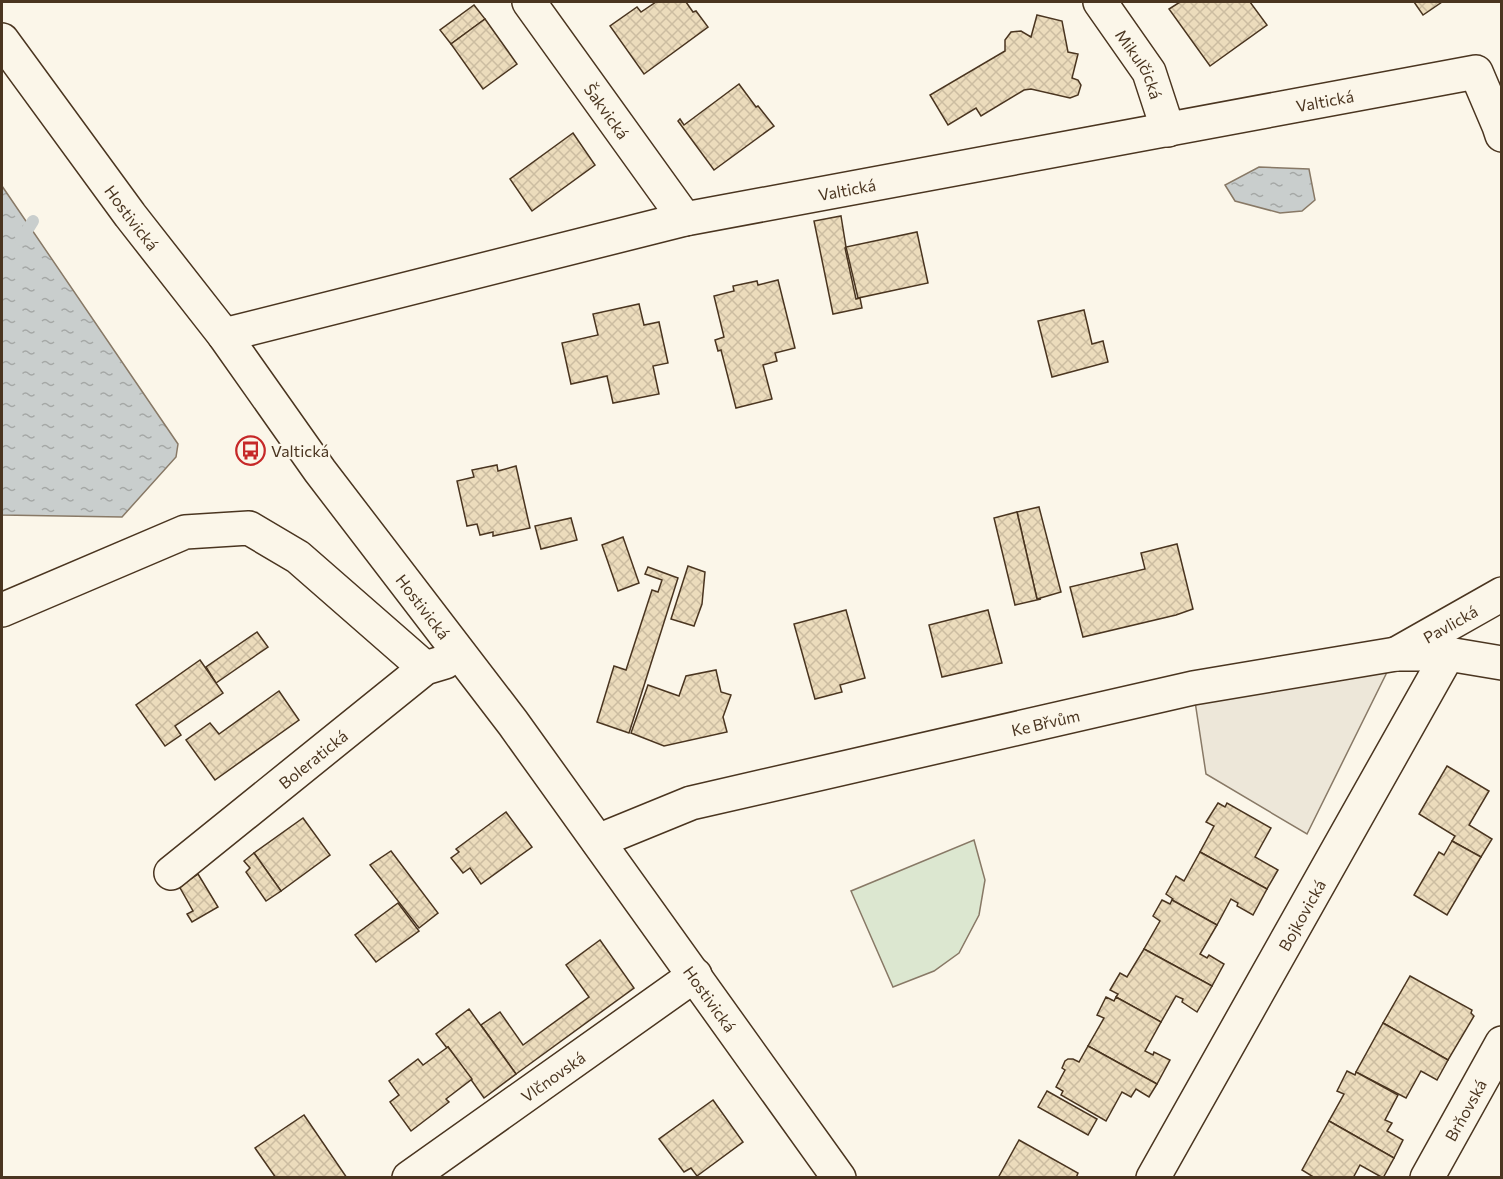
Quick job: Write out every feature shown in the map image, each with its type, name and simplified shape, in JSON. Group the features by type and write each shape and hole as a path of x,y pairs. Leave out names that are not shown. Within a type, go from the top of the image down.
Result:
{"street":[{"name":"Šakvická","path":"529,2 685,219"},
{"name":"Mikulčická","path":"1100,2 1149,72 1168,130"},
{"name":"Hostivická","path":"2,40 136,222 224,335 320,471 513,723 839,1178"},
{"name":"Valtická","path":"224,335 685,219 1476,72 1502,135"},
{"path":"2,610 185,532 249,528 298,557 425,668"},
{"name":"Pavlická","path":"1396,654 1502,594"},
{"name":"Ke Břvům","path":"598,841 691,803 1193,688 1396,654 1448,654 1502,663"},
{"name":"Bojkovická","path":"1153,1178 1448,654"},
{"name":"Boleratická","path":"171,873 425,668 461,657"},
{"name":"Vlčnovská","path":"409,1178 695,975"},
{"name":"Brňovská","path":"1427,1178 1502,1043"}],"green space":[{"path":"974,840 985,880 979,915 959,953 934,971 893,987 851,891"}],"shaded area":[{"path":"1396,654 1307,834 1206,774 1193,688"}],"water":[{"path":"1259,167 1309,169 1315,200 1302,211 1280,213 1235,201 1225,185"},
{"path":"2,186 178,444 176,457 122,517 2,515"}],"building":[{"path":"656,2 686,2 708,27 644,74 610,26 637,7 641,12"},
{"path":"1180,2 1250,2 1267,25 1210,66 1169,9"},
{"path":"1414,2 1442,2 1423,15"},
{"path":"474,5 485,19 451,44 440,30"},
{"path":"1037,15 1062,21 1068,52 1078,54 1072,78 1078,80 1081,85 1078,95 1070,98 1031,89 1024,90 981,116 976,108 948,125 930,95 1005,51 1005,40 1011,32 1021,31 1031,37"},
{"path":"485,19 517,64 483,89 451,44"},
{"path":"739,84 774,126 714,170 678,121 680,119 684,125"},
{"path":"573,133 595,165 532,211 510,179"},
{"path":"841,216 856,299 860,298 862,308 833,314 814,221"},
{"path":"917,232 928,283 858,298 846,247"},
{"path":"778,280 795,348 775,353 777,361 763,365 772,399 736,408 721,350 718,351 715,340 724,337 714,296 734,291 733,286 757,281 758,285"},
{"path":"639,304 644,325 659,322 668,363 653,366 659,394 613,403 607,376 571,384 562,343 598,335 593,314"},
{"path":"1084,310 1092,344 1103,341 1108,362 1052,377 1038,321"},
{"path":"497,465 498,471 516,466 530,528 493,536 493,532 480,535 477,524 467,526 457,481 474,477 472,470"},
{"path":"1039,507 1061,592 1037,599 1017,512"},
{"path":"1017,512 1037,599 1041,599 1015,605 994,518"},
{"path":"571,518 577,540 541,549 535,526"},
{"path":"623,537 639,583 618,591 602,545"},
{"path":"1177,544 1193,609 1083,637 1070,587 1145,569 1141,553"},
{"path":"688,566 705,572 702,604 694,626 671,619"},
{"path":"648,567 678,578 629,733 597,722 614,666 626,670 652,590 658,592 662,580 645,574"},
{"path":"846,610 865,678 840,685 842,692 815,699 794,624"},
{"path":"988,610 1002,663 942,677 929,625"},
{"path":"257,632 268,647 216,683 206,667"},
{"path":"200,660 223,693 175,726 181,735 165,746 136,705"},
{"path":"716,670 721,692 731,695 723,717 727,732 664,746 631,733 648,685 679,696 686,676"},
{"path":"279,691 299,720 215,780 186,740 210,723 219,734"},
{"path":"1447,766 1489,791 1469,825 1492,839 1481,857 1452,841 1455,836 1419,814"},
{"path":"1218,803 1225,807 1227,803 1271,828 1255,857 1278,870 1267,889 1200,852 1214,826 1206,822"},
{"path":"506,812 532,847 481,884 470,868 463,873 451,858 459,852 456,849"},
{"path":"303,818 330,855 281,891 254,853"},
{"path":"1452,841 1481,857 1447,915 1414,895 1439,852 1444,855"},
{"path":"391,851 438,913 419,928 370,865"},
{"path":"1200,852 1267,889 1253,915 1237,906 1238,903 1231,899 1217,925 1172,900 1166,894 1176,876 1184,881"},
{"path":"254,853 281,891 266,901 246,872 250,868 244,861"},
{"path":"198,874 218,907 192,922 187,914 193,911 179,886"},
{"path":"1162,900 1170,904 1172,900 1217,925 1200,954 1207,958 1209,955 1224,964 1212,986 1144,949 1160,921 1153,916"},
{"path":"398,903 419,931 376,962 355,935"},
{"path":"600,940 634,988 516,1074 481,1025 500,1012 523,1045 589,997 566,965"},
{"path":"1144,949 1212,986 1197,1012 1182,1002 1183,999 1176,996 1161,1022 1116,997 1118,994 1110,990 1120,973 1127,977"},
{"path":"1410,976 1472,1010 1471,1013 1474,1016 1448,1060 1383,1023"},
{"path":"1106,997 1114,1001 1116,997 1161,1022 1145,1051 1153,1055 1154,1052 1170,1060 1157,1084 1088,1046 1104,1018 1097,1015"},
{"path":"469,1009 516,1074 484,1098 436,1034"},
{"path":"1383,1023 1448,1060 1437,1080 1421,1071 1406,1098 1356,1072"},
{"path":"1088,1046 1157,1084 1149,1097 1136,1089 1131,1097 1122,1092 1106,1121 1061,1095 1063,1091 1056,1087 1065,1070 1062,1068 1065,1061 1073,1059 1079,1062"},
{"path":"448,1047 472,1079 446,1099 449,1102 411,1131 390,1102 399,1095 389,1081 418,1059 423,1065"},
{"path":"1347,1071 1355,1075 1356,1072 1398,1095 1385,1120 1392,1123 1387,1131 1403,1140 1394,1158 1329,1121 1344,1094 1337,1091"},
{"path":"1047,1091 1097,1119 1088,1135 1038,1107"},
{"path":"713,1100 743,1142 697,1176 691,1168 684,1172 659,1139"},
{"path":"304,1115 347,1178 276,1178 255,1148"},
{"path":"1329,1121 1394,1158 1383,1178 1360,1165 1353,1178 1315,1178 1302,1170"},
{"path":"1019,1140 1078,1173 1076,1178 998,1178"}],"waterway":[{"path":"21,240 33,221"}],"place":[{"name":"Valtická","path":"250,450"}]}
